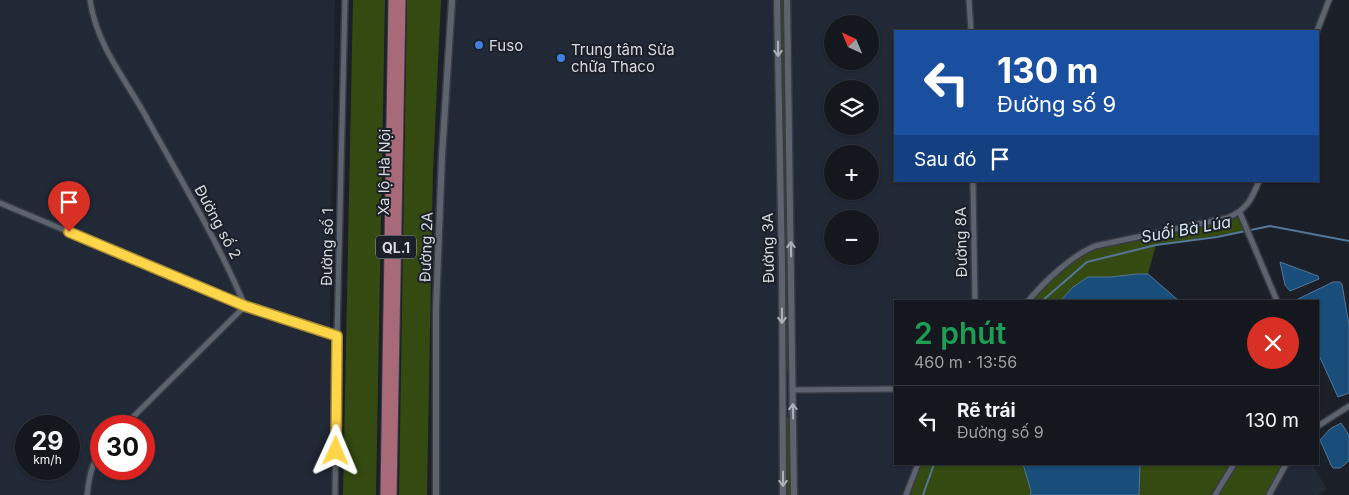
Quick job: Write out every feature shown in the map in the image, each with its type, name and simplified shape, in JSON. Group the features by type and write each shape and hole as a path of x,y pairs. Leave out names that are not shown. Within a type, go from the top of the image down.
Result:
{"highway":[{"name":"Xa lộ Hà Nội","path":"385,495 393,0"},
{"name":"Xa lộ Hà Nội","path":"392,495 401,0"}],"street":[{"name":"Đường số 2","path":"90,0 94,24 106,49 200,213 245,306"},
{"name":"Đường số 1","path":"335,495 345,0"},
{"name":"Đường 2A","path":"436,495 437,300 442,156 452,0"},
{"name":"Đường 3A","path":"777,0 783,390 782,495"},
{"name":"Đường 3A","path":"787,0 794,495"},
{"path":"970,0 971,30"},
{"path":"1318,30 1329,0"},
{"name":"Đường 8A","path":"973,182 975,300"},
{"path":"1029,300 1071,260 1095,246 1226,218 1240,213 1252,197 1259,182"},
{"path":"0,203 245,306 337,336"},
{"path":"1240,213 1277,300"},
{"path":"135,415 245,306"},
{"path":"783,390 894,389"},
{"path":"1319,425 1349,406"},
{"path":"906,495 918,465"},
{"path":"1215,495 1233,465"},
{"path":"1270,495 1285,465"},
{"path":"87,495 90,474"}],"shaded area":[{"path":"0,0 335,0 330,314 333,495 0,495"},
{"path":"455,0 1327,0 1315,30 894,30 894,182 1257,182 1251,196 1239,211 1242,221 1217,237 1156,245 1044,300 894,300 894,465 934,465 923,495 439,495 438,344"},
{"path":"1287,465 1313,465 1327,489 1318,495 1272,495"}],"green space":[{"path":"353,0 385,0 376,495 343,495"},
{"path":"407,0 441,0 433,170 427,495 399,495"},
{"path":"781,0 784,0 789,369 786,369"},
{"path":"1239,215 1246,231 1156,245 1148,274 1110,277 1073,287 1061,300 1032,300 1061,271 1095,248 1227,220"},
{"path":"786,417 789,417 791,495 786,495"},
{"path":"920,465 1023,465 1031,491 1030,495 908,495"},
{"path":"1140,465 1231,465 1212,495 1139,495"},
{"path":"1236,465 1283,465 1267,495 1217,495"}],"water":[{"path":"1280,262 1318,276 1319,279 1290,291 1285,285"},
{"path":"1148,274 1178,300 1061,300 1073,287 1088,277"},
{"path":"1333,282 1340,282 1342,284 1349,325 1349,393 1338,397 1319,355 1319,300 1296,300"},
{"path":"1341,423 1349,435 1349,461 1340,468 1333,468 1320,440 1330,429"},
{"path":"1023,465 1140,465 1139,495 1030,495 1031,491"}],"waterway":[{"name":"Suối Bà Lúa","path":"1043,300 1087,262 1156,245 1217,237 1270,226 1349,241"},
{"name":"Suối Bà Lúa","path":"923,495 934,465"}],"place":[{"name":"Fuso","path":"479,45"},
{"name":"Trung tâm Sửa chữa Thaco","path":"561,58"}],"route":[{"path":"69,232 245,306 337,336 336,451"}]}
